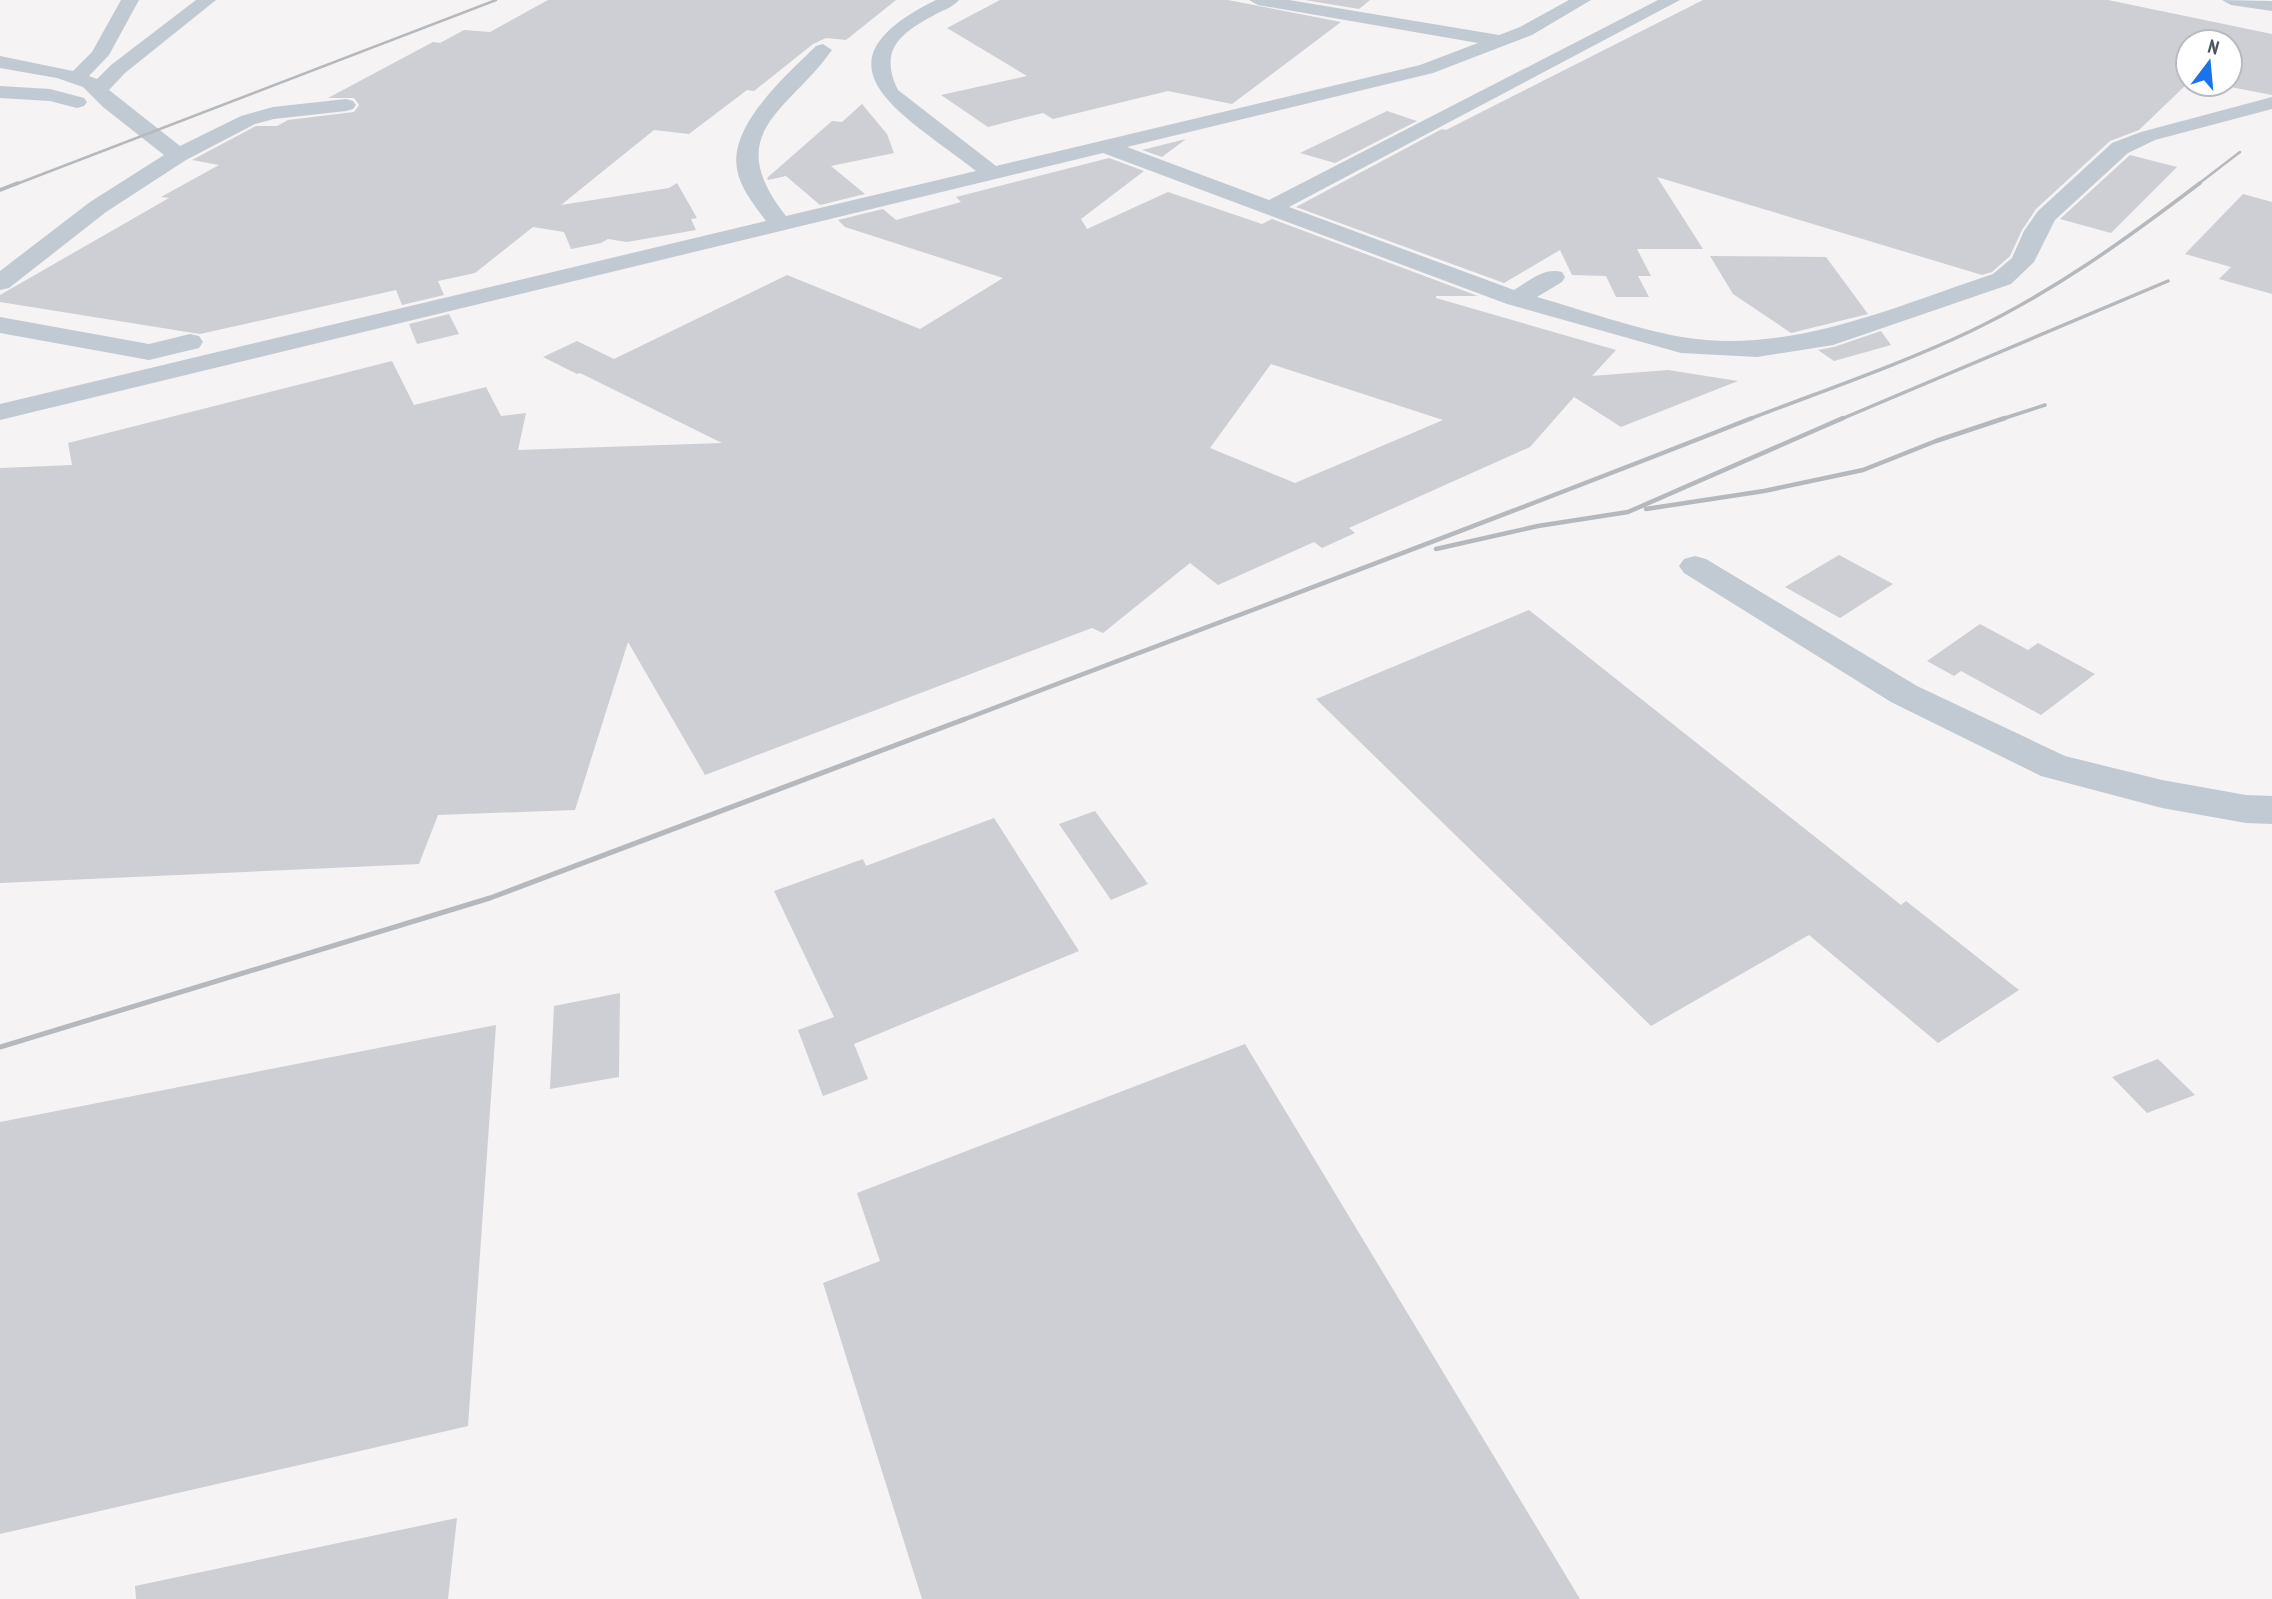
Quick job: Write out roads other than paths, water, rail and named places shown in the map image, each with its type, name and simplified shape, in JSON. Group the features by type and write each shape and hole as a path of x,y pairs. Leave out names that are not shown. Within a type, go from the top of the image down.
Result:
{"street":[{"path":"77,77 100,55 130,0"},
{"path":"0,92 50,95 87,103 105,96 118,69 207,0"},
{"path":"950,0 896,30 885,45 880,60 880,78 890,93 992,173"},
{"path":"1258,0 1501,41"},
{"path":"1270,208 1671,0"},
{"path":"2231,0 2272,6"},
{"path":"0,412 153,363 511,267 553,260 618,263 1426,69 1501,41 1556,17 1582,1"},
{"path":"780,224 761,198 746,165 758,121 823,50"},
{"path":"0,62 77,77 173,150"},
{"path":"1104,146 1516,299 1681,345 1757,349 1824,339 2002,279 2022,262 2046,216 2120,148 2148,136 2272,103"},
{"path":"0,283 173,150 257,116 346,106"},
{"path":"1516,299 1553,277"},
{"path":"0,325 153,363"},
{"path":"1695,566 1904,694 2054,766 2162,794 2246,809 2272,810"}],"railway":[{"path":"14,185 496,0"},
{"path":"2197,185 2240,152"},
{"path":"0,190 18,183"},
{"path":"1747,420 1916,355 2002,315 2089,263 2200,183"},
{"path":"1839,420 2168,281"},
{"path":"1999,420 2045,405"},
{"path":"960,721 1752,418"},
{"path":"1436,549 1538,526 1628,512 1843,418"},
{"path":"1999,420 2005,418"},
{"path":"1646,509 1764,491 1863,470 1999,420"},
{"path":"0,1047 490,898 965,719"}]}
